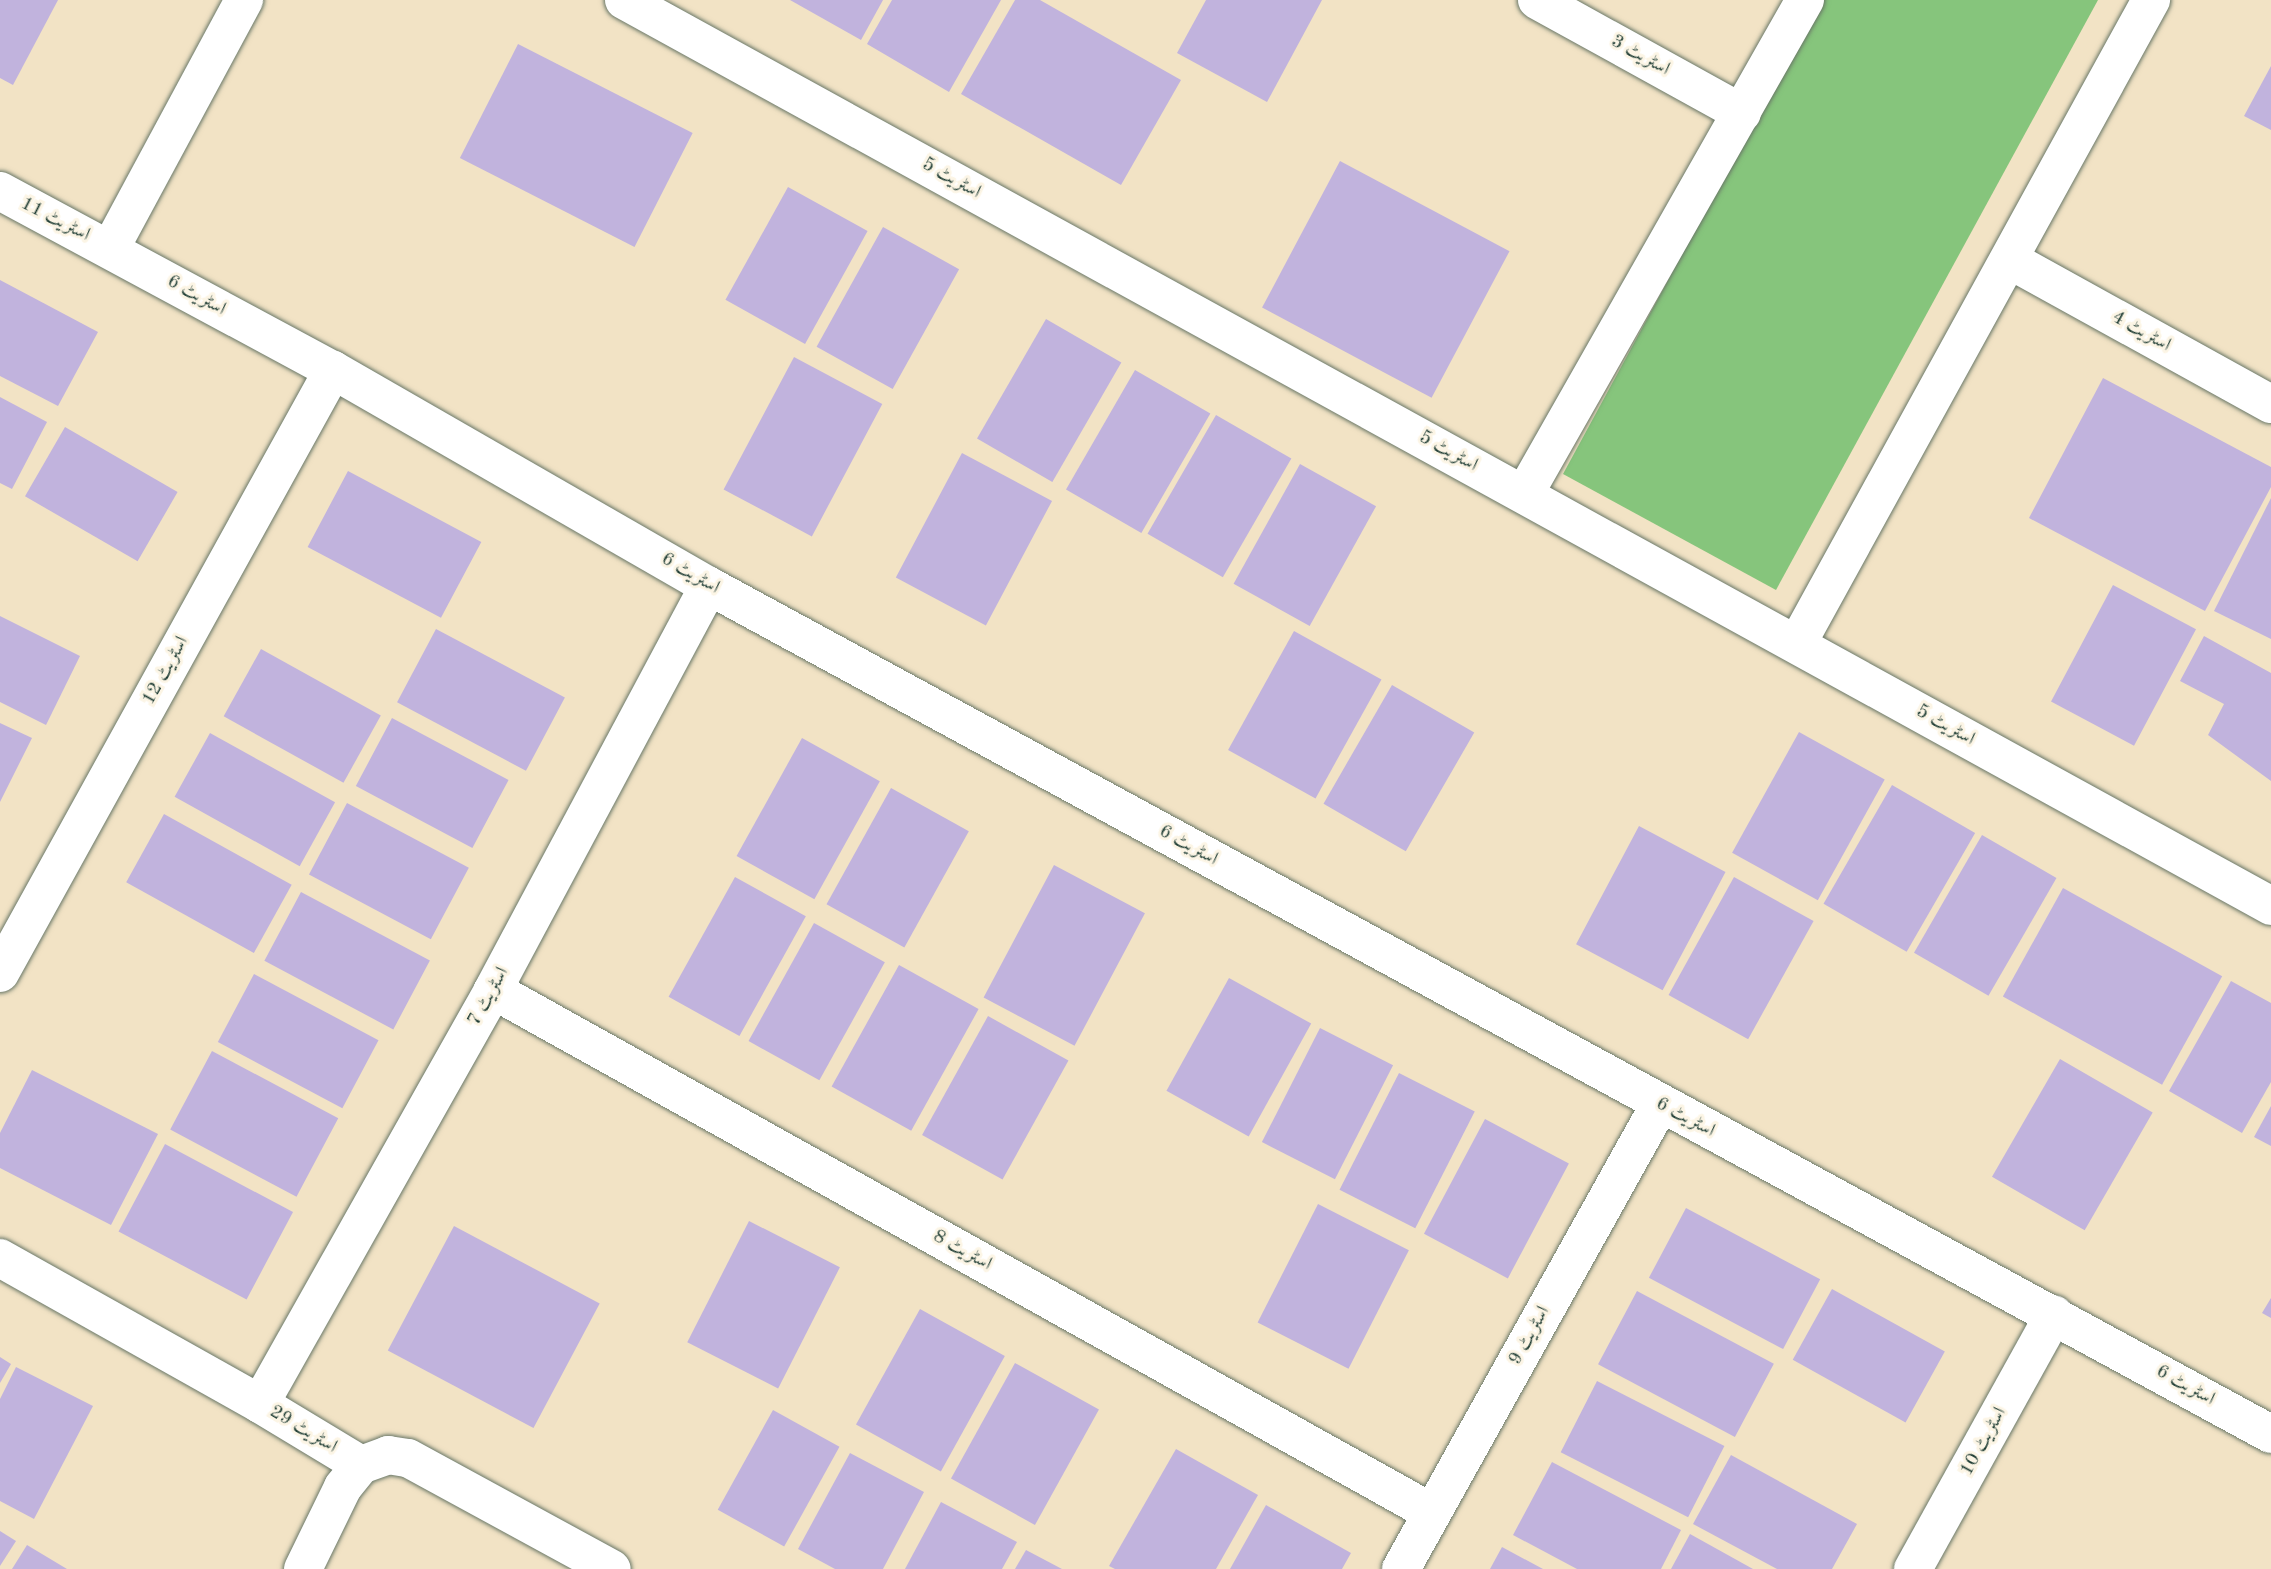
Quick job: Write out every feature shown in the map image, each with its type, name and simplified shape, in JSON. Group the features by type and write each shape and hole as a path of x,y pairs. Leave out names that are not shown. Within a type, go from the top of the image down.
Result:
{"street":[{"path":"110,248 244,0"},
{"name":"اسٹریٹ 5","path":"624,0 1525,493 2271,906"},
{"name":"اسٹریٹ 3","path":"1537,0 1742,113"},
{"path":"1525,493 1805,0"},
{"path":"1797,644 2151,0"},
{"name":"اسٹریٹ 11","path":"0,191 110,248"},
{"name":"اسٹریٹ 6","path":"110,248 333,370 709,586 2271,1434"},
{"name":"اسٹریٹ 4","path":"2010,260 2271,404"},
{"name":"اسٹریٹ 12","path":"0,973 333,370"},
{"name":"اسٹریٹ 7","path":"260,1404 493,990 709,586"},
{"name":"اسٹریٹ 8","path":"493,990 1431,1512"},
{"name":"اسٹریٹ 9","path":"1401,1569 1660,1104"},
{"name":"اسٹریٹ 29","path":"0,1258 260,1404 360,1465"},
{"name":"اسٹریٹ 10","path":"1913,1569 2054,1315"},
{"path":"303,1569 343,1487 360,1465 388,1455 408,1458 612,1569"}],"green space":[{"path":"1820,0 2098,0 1776,590 1563,474"}],"building":[{"path":"0,0 58,0 13,85 0,78"},
{"path":"790,0 883,0 861,40"},
{"path":"892,0 1001,0 949,92 867,44"},
{"path":"1015,0 1040,0 1181,80 1121,185 961,94"},
{"path":"1206,0 1322,0 1267,102 1177,53"},
{"path":"518,44 693,133 635,247 460,158"},
{"path":"2271,66 2271,130 2244,116"},
{"path":"1340,161 1510,251 1432,398 1262,308"},
{"path":"788,187 868,231 805,344 725,300"},
{"path":"883,227 959,269 893,389 817,347"},
{"path":"0,280 98,332 58,406 0,376"},
{"path":"1046,319 1121,363 1052,482 977,439"},
{"path":"794,357 882,404 812,536 724,489"},
{"path":"1135,370 1210,414 1141,533 1066,490"},
{"path":"2103,378 2271,467 2271,487 2205,611 2029,518"},
{"path":"0,397 47,422 12,489 0,483"},
{"path":"1216,415 1291,458 1223,577 1148,534"},
{"path":"65,427 178,492 138,561 25,496"},
{"path":"962,453 1052,501 986,625 896,577"},
{"path":"1300,464 1376,506 1310,626 1234,584"},
{"path":"348,471 481,542 441,618 308,547"},
{"path":"2271,498 2271,639 2214,611"},
{"path":"2113,585 2196,629 2134,746 2051,702"},
{"path":"0,616 80,656 46,725 0,702"},
{"path":"436,629 565,698 526,771 397,702"},
{"path":"1294,631 1381,679 1316,798 1228,750"},
{"path":"2204,636 2271,673 2271,781 2208,735 2224,704 2180,681"},
{"path":"261,649 381,715 343,783 224,716"},
{"path":"1392,685 1474,732 1406,851 1324,804"},
{"path":"392,718 509,780 472,848 356,786"},
{"path":"0,723 32,738 0,802"},
{"path":"1799,732 1885,780 1818,900 1732,853"},
{"path":"210,733 335,802 300,866 175,797"},
{"path":"802,738 880,781 814,899 737,856"},
{"path":"1892,785 1975,833 1907,952 1824,904"},
{"path":"891,788 969,831 904,947 827,904"},
{"path":"347,803 469,868 431,939 309,875"},
{"path":"164,814 292,885 254,953 126,882"},
{"path":"1639,826 1726,872 1663,990 1576,944"},
{"path":"1982,835 2056,878 1988,996 1914,953"},
{"path":"1054,865 1145,913 1075,1046 984,997"},
{"path":"735,877 806,916 739,1036 669,997"},
{"path":"1734,877 1814,921 1748,1039 1669,995"},
{"path":"2063,888 2222,976 2162,1085 2003,996"},
{"path":"301,892 430,961 393,1029 264,961"},
{"path":"814,923 885,962 819,1080 749,1041"},
{"path":"899,965 979,1009 911,1131 832,1087"},
{"path":"254,974 378,1040 342,1108 218,1042"},
{"path":"1229,978 1311,1024 1249,1136 1166,1091"},
{"path":"2231,981 2271,1003 2271,1082 2242,1133 2169,1091"},
{"path":"988,1016 1068,1061 1003,1180 922,1135"},
{"path":"1320,1028 1393,1065 1335,1179 1262,1142"},
{"path":"212,1051 338,1118 296,1197 170,1130"},
{"path":"2060,1059 2153,1112 2085,1230 1992,1177"},
{"path":"32,1070 158,1134 111,1225 0,1168 0,1133"},
{"path":"1399,1073 1475,1112 1415,1228 1340,1190"},
{"path":"2271,1106 2271,1146 2254,1137"},
{"path":"1485,1119 1569,1164 1508,1278 1424,1234"},
{"path":"165,1144 293,1212 247,1299 119,1231"},
{"path":"1318,1204 1409,1250 1349,1369 1258,1323"},
{"path":"1686,1208 1820,1279 1783,1349 1649,1278"},
{"path":"749,1221 840,1267 778,1388 687,1342"},
{"path":"454,1226 600,1303 533,1428 388,1350"},
{"path":"1832,1289 1945,1352 1906,1422 1793,1360"},
{"path":"1637,1291 1774,1364 1735,1437 1598,1364"},
{"path":"2271,1298 2271,1318 2262,1313"},
{"path":"920,1309 1005,1356 941,1471 856,1424"},
{"path":"0,1357 11,1364 0,1383"},
{"path":"1015,1363 1099,1410 1035,1525 951,1478"},
{"path":"16,1367 93,1406 34,1519 0,1501 0,1399"},
{"path":"1597,1381 1724,1446 1688,1517 1561,1452"},
{"path":"773,1410 839,1447 784,1547 718,1510"},
{"path":"1176,1449 1258,1495 1216,1569 1115,1569 1109,1566"},
{"path":"850,1453 924,1492 883,1569 835,1569 798,1549"},
{"path":"1731,1455 1857,1524 1832,1569 1777,1569 1693,1524"},
{"path":"1552,1462 1681,1530 1661,1569 1577,1569 1513,1535"},
{"path":"941,1502 1017,1542 1002,1569 905,1569"},
{"path":"1266,1505 1351,1553 1342,1569 1230,1569"},
{"path":"0,1531 16,1541 0,1566"},
{"path":"1690,1534 1753,1569 1671,1569"},
{"path":"27,1545 67,1569 12,1569"},
{"path":"1502,1547 1543,1569 1490,1569"},
{"path":"1026,1550 1062,1569 1015,1569"}]}
